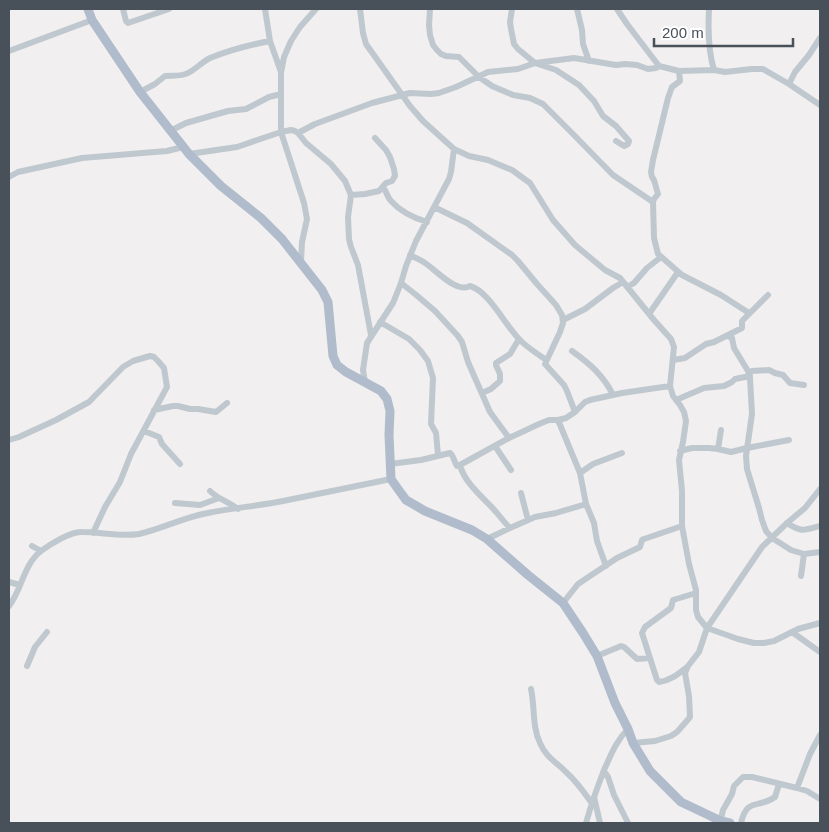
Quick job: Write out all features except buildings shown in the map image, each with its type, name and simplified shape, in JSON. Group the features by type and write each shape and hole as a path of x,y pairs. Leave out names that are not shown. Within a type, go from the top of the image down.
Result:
{"main road":[{"path":"88,9 92,20 140,92 170,131 221,186 261,218 282,239 322,290 328,302 333,356 337,365 381,391 387,399 390,411 391,480 406,500 425,511 472,530 487,540 563,603 596,656 633,743 650,771 681,802 724,822"}],"street":[{"path":"122,9 128,23 169,9"},
{"path":"264,9 270,41 281,73"},
{"path":"301,262 302,242 307,219 304,203 281,132 281,73 284,57 291,41 300,27 316,9"},
{"path":"360,9 362,33 366,44 403,95 406,102 423,121 454,149 469,156 501,165 520,175 530,183 554,220 576,245 605,270 615,274 672,341 674,347 670,386 684,412 686,421 679,460 682,491 682,526 688,564 696,593 695,601 698,617 707,628 754,643 774,641 792,632 820,623"},
{"path":"430,9 430,35 437,50 446,56 459,57 479,77 492,86 512,95 530,98 543,104 613,175 653,202"},
{"path":"512,9 510,22 514,44 535,63 556,70 579,85 594,101 603,116 616,126 629,141 624,146 616,141"},
{"path":"578,9 583,44 589,61"},
{"path":"617,9 659,66"},
{"path":"709,9 708,23 714,70"},
{"path":"9,51 92,20"},
{"path":"789,84 795,72 820,38"},
{"path":"140,92 165,76 188,73 207,60 224,52 270,41"},
{"path":"298,133 342,113 372,103 410,93 439,93 488,72 518,69 535,63 574,58 616,65 637,65 648,69 659,66 679,71 714,70 725,72 763,69 820,105"},
{"path":"679,71 680,81 672,87 668,98 653,160 652,177 658,194 653,202 656,251 682,275 721,295 750,313"},
{"path":"170,131 186,123 228,111 246,109 269,97 281,94"},
{"path":"9,177 18,172 82,158 237,147 281,132 295,130 306,143 340,174 351,195 348,217 349,239 358,265 371,335"},
{"path":"351,195 379,191 386,183 394,179 394,169 386,150 375,138"},
{"path":"365,382 363,370 366,343 392,303 416,241 449,180 454,149"},
{"path":"382,189 385,190 393,203 409,215 426,222"},
{"path":"434,207 467,223 512,255 556,305 563,320 560,332 546,360 546,365 567,391 575,412"},
{"path":"410,255 423,261 460,288 470,286 476,288 489,301 519,339 546,360"},
{"path":"563,320 585,309 613,288 634,283 647,268 661,257"},
{"path":"649,314 678,272"},
{"path":"400,283 435,311 458,336 490,412 508,438"},
{"path":"673,360 684,358 706,344 728,336 742,328 743,320 768,295"},
{"path":"380,322 410,339 428,361 433,378 432,424 436,433 438,455"},
{"path":"728,336 732,338 734,348 749,375 752,414 746,456 747,469 766,531 772,538 790,550 804,554 820,552"},
{"path":"482,393 491,389 500,381 500,374 496,363 510,354 519,339"},
{"path":"572,351 597,372 613,394"},
{"path":"9,440 48,424 89,402 123,367 133,361 150,356 158,361 164,368 167,386 131,454 120,482 105,507 93,533"},
{"path":"676,400 704,388 724,386 735,379 749,375 752,371 769,370 783,375 790,383 804,385"},
{"path":"390,464 450,453 457,466 508,438 549,420 566,418 590,400 613,394 670,386"},
{"path":"154,410 178,406 216,412 227,402"},
{"path":"558,420 580,473 586,504 594,523 597,541 606,566"},
{"path":"718,449 721,430"},
{"path":"144,431 159,437 162,444 180,464"},
{"path":"680,451 692,448 718,449 732,452 789,440"},
{"path":"495,446 512,470"},
{"path":"580,473 593,464 622,454"},
{"path":"460,465 474,489 510,528"},
{"path":"9,606 14,600 31,561 41,551 80,531 111,535 137,534 155,530 185,518 207,513 282,502 391,480"},
{"path":"696,593 673,600 672,608 643,630 642,633 659,682 674,677 688,666 699,652 707,628 762,548 805,508 820,489"},
{"path":"210,491 219,498 227,500 238,509"},
{"path":"521,493 528,520"},
{"path":"201,495 207,513"},
{"path":"175,503 200,504 219,498"},
{"path":"487,540 535,517 586,504"},
{"path":"787,523 792,527 803,530 820,526"},
{"path":"563,603 578,584 618,558 640,547 642,540 682,526"},
{"path":"32,546 41,551"},
{"path":"801,576 804,554"},
{"path":"9,582 20,585"},
{"path":"28,666 35,647 47,632"},
{"path":"792,632 820,652"},
{"path":"596,656 621,646 635,658 650,658"},
{"path":"633,743 655,741 671,736 690,717 685,673 688,666"},
{"path":"531,689 536,728 541,747 592,799 600,823"},
{"path":"586,823 592,799 604,771 618,741 628,729"},
{"path":"797,788 810,754 820,735"},
{"path":"604,771 628,823"},
{"path":"724,822 723,810 732,794 734,786 743,777 752,777 797,788 820,799"},
{"path":"740,823 750,805 765,802 774,797 779,784"}]}
